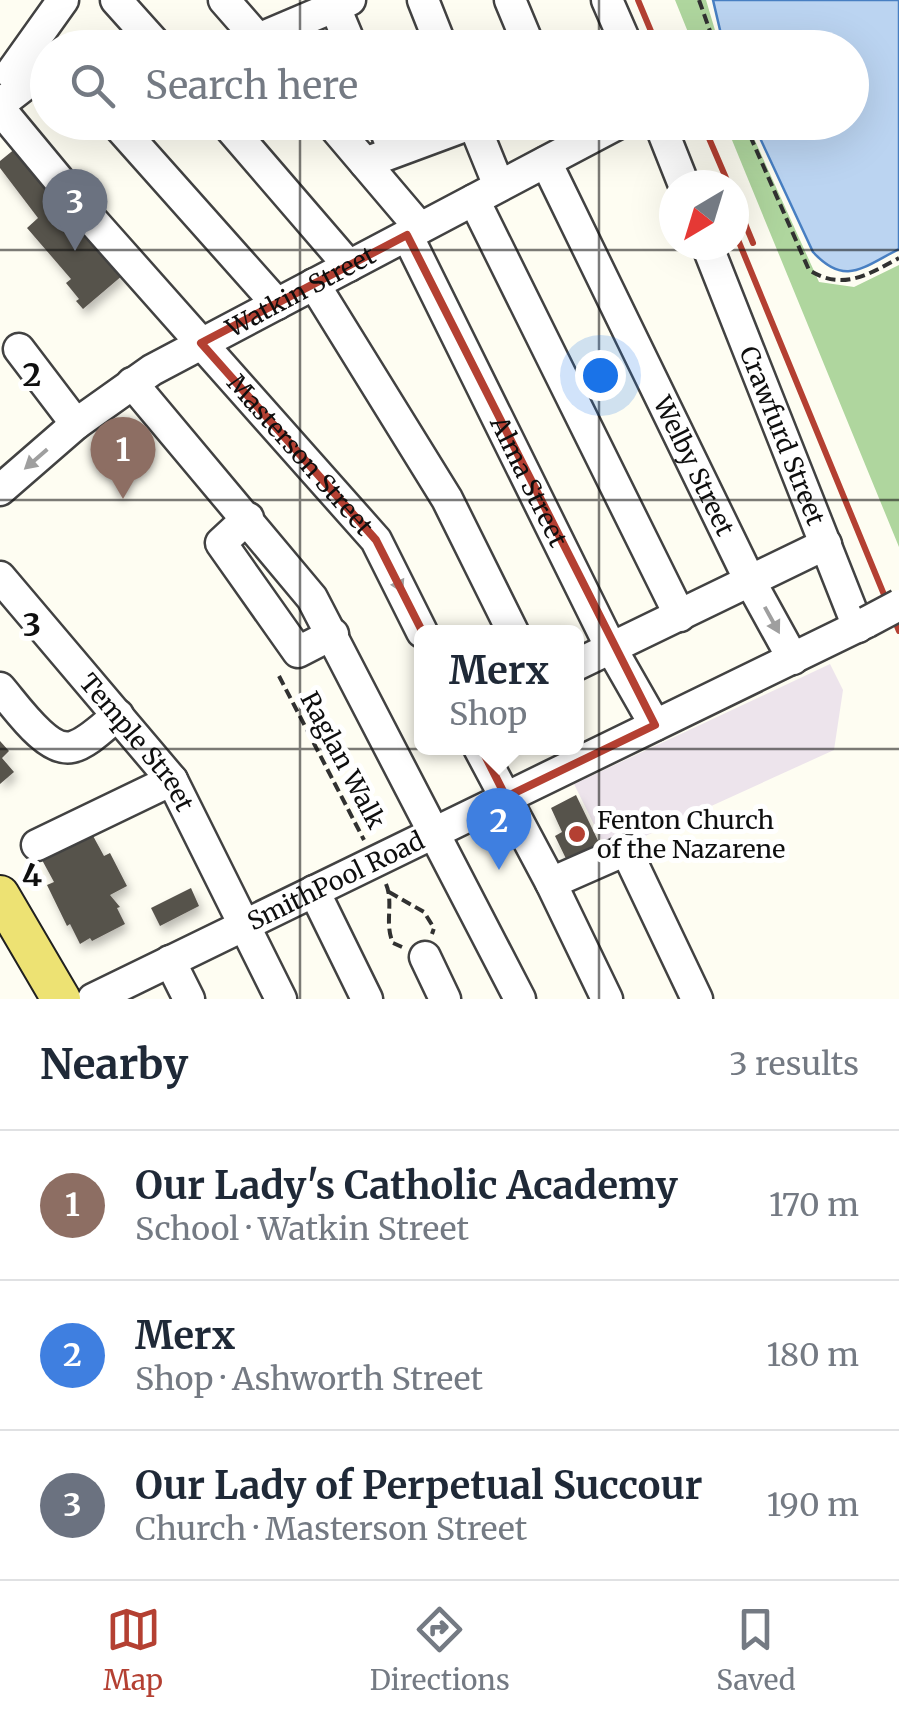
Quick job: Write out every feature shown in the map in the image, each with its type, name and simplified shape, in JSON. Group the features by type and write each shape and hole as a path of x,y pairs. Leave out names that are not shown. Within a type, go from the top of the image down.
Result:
{"main road":[{"path":"0,895 62,999"}],"street":[{"path":"42,30 63,0"},
{"path":"116,0 143,30"},
{"path":"224,0 248,30"},
{"path":"423,0 435,30"},
{"path":"510,0 522,30"},
{"path":"608,0 620,30"},
{"path":"282,30 339,2 347,30"},
{"path":"11,73 30,46"},
{"path":"0,107 30,81"},
{"name":"Masterson Street","path":"0,107 376,540 418,625"},
{"path":"131,140 277,304"},
{"path":"240,140 349,266"},
{"name":"Alma Street","path":"356,140 380,157 612,648 655,725"},
{"path":"381,140 380,157 426,140"},
{"path":"476,140 487,193 680,616"},
{"name":"Watkin Street","path":"0,490 76,424 132,384 201,343 546,162 564,140"},
{"path":"666,140 678,170"},
{"name":"Welby Street","path":"546,162 750,581 794,659"},
{"name":"Crawfurd Street","path":"713,260 826,544 863,625"},
{"path":"314,284 447,499 510,625"},
{"path":"19,350 76,424"},
{"path":"132,384 300,582 333,634 520,999"},
{"path":"248,518 221,543 298,652 333,634"},
{"path":"584,661 826,544"},
{"name":"Temple Street","path":"0,576 172,780 282,999"},
{"name":"SmithPool Road","path":"94,999 899,605"},
{"path":"0,688 54,746 77,746 118,714"},
{"path":"483,755 607,999"},
{"path":"36,845 172,780"},
{"path":"551,883 626,850 698,999"},
{"path":"314,891 367,999"},
{"path":"425,957 445,999"},
{"path":"170,961 190,999"}],"path":[{"path":"698,0 709,30"},
{"path":"752,140 810,270 824,280 844,282 870,274 899,258"},
{"name":"Raglan Walk","path":"279,676 376,861"},
{"path":"389,892 424,912 434,928 425,957 393,943 388,931 389,892"}],"highlighted area":[{"path":"407,235 655,725 506,797 376,540 201,343"}],"shaded area":[{"path":"830,664 843,690 834,750 608,853 574,784"}],"green space":[{"path":"675,0 706,0 715,30 687,30"},
{"path":"732,140 755,140 819,282 854,287 899,265 899,547 749,181 749,170 744,170"}],"water":[{"path":"713,0 899,0 899,249 854,270 835,269 824,263 813,252 761,140 869,140 869,30 720,30"}],"building":[{"path":"16,148 123,275 83,309 66,283 71,279 27,228 38,218 0,168 0,161"},
{"path":"0,741 9,751 2,758 14,772 0,784"},
{"name":"Fenton Church of the Nazarene","path":"576,795 604,853 571,869 555,836 562,832 551,808"},
{"path":"92,834 104,856 110,853 127,886 110,895 120,907 117,908 125,924 80,944 47,885 54,882 42,860"},
{"path":"191,888 199,906 160,926 151,908"}],"railway":[{"path":"638,0 650,30"},
{"path":"710,140 723,170"},
{"path":"749,233 753,243"},
{"path":"746,260 899,631"}],"place":[{"name":"Our Lady of Perpetual Succour","path":"75,251"},
{"name":"Our Lady's Catholic Academy","path":"123,499"},
{"name":"Fenton Church of the Nazarene","path":"577,834"},
{"name":"Merx","path":"499,870"}]}
